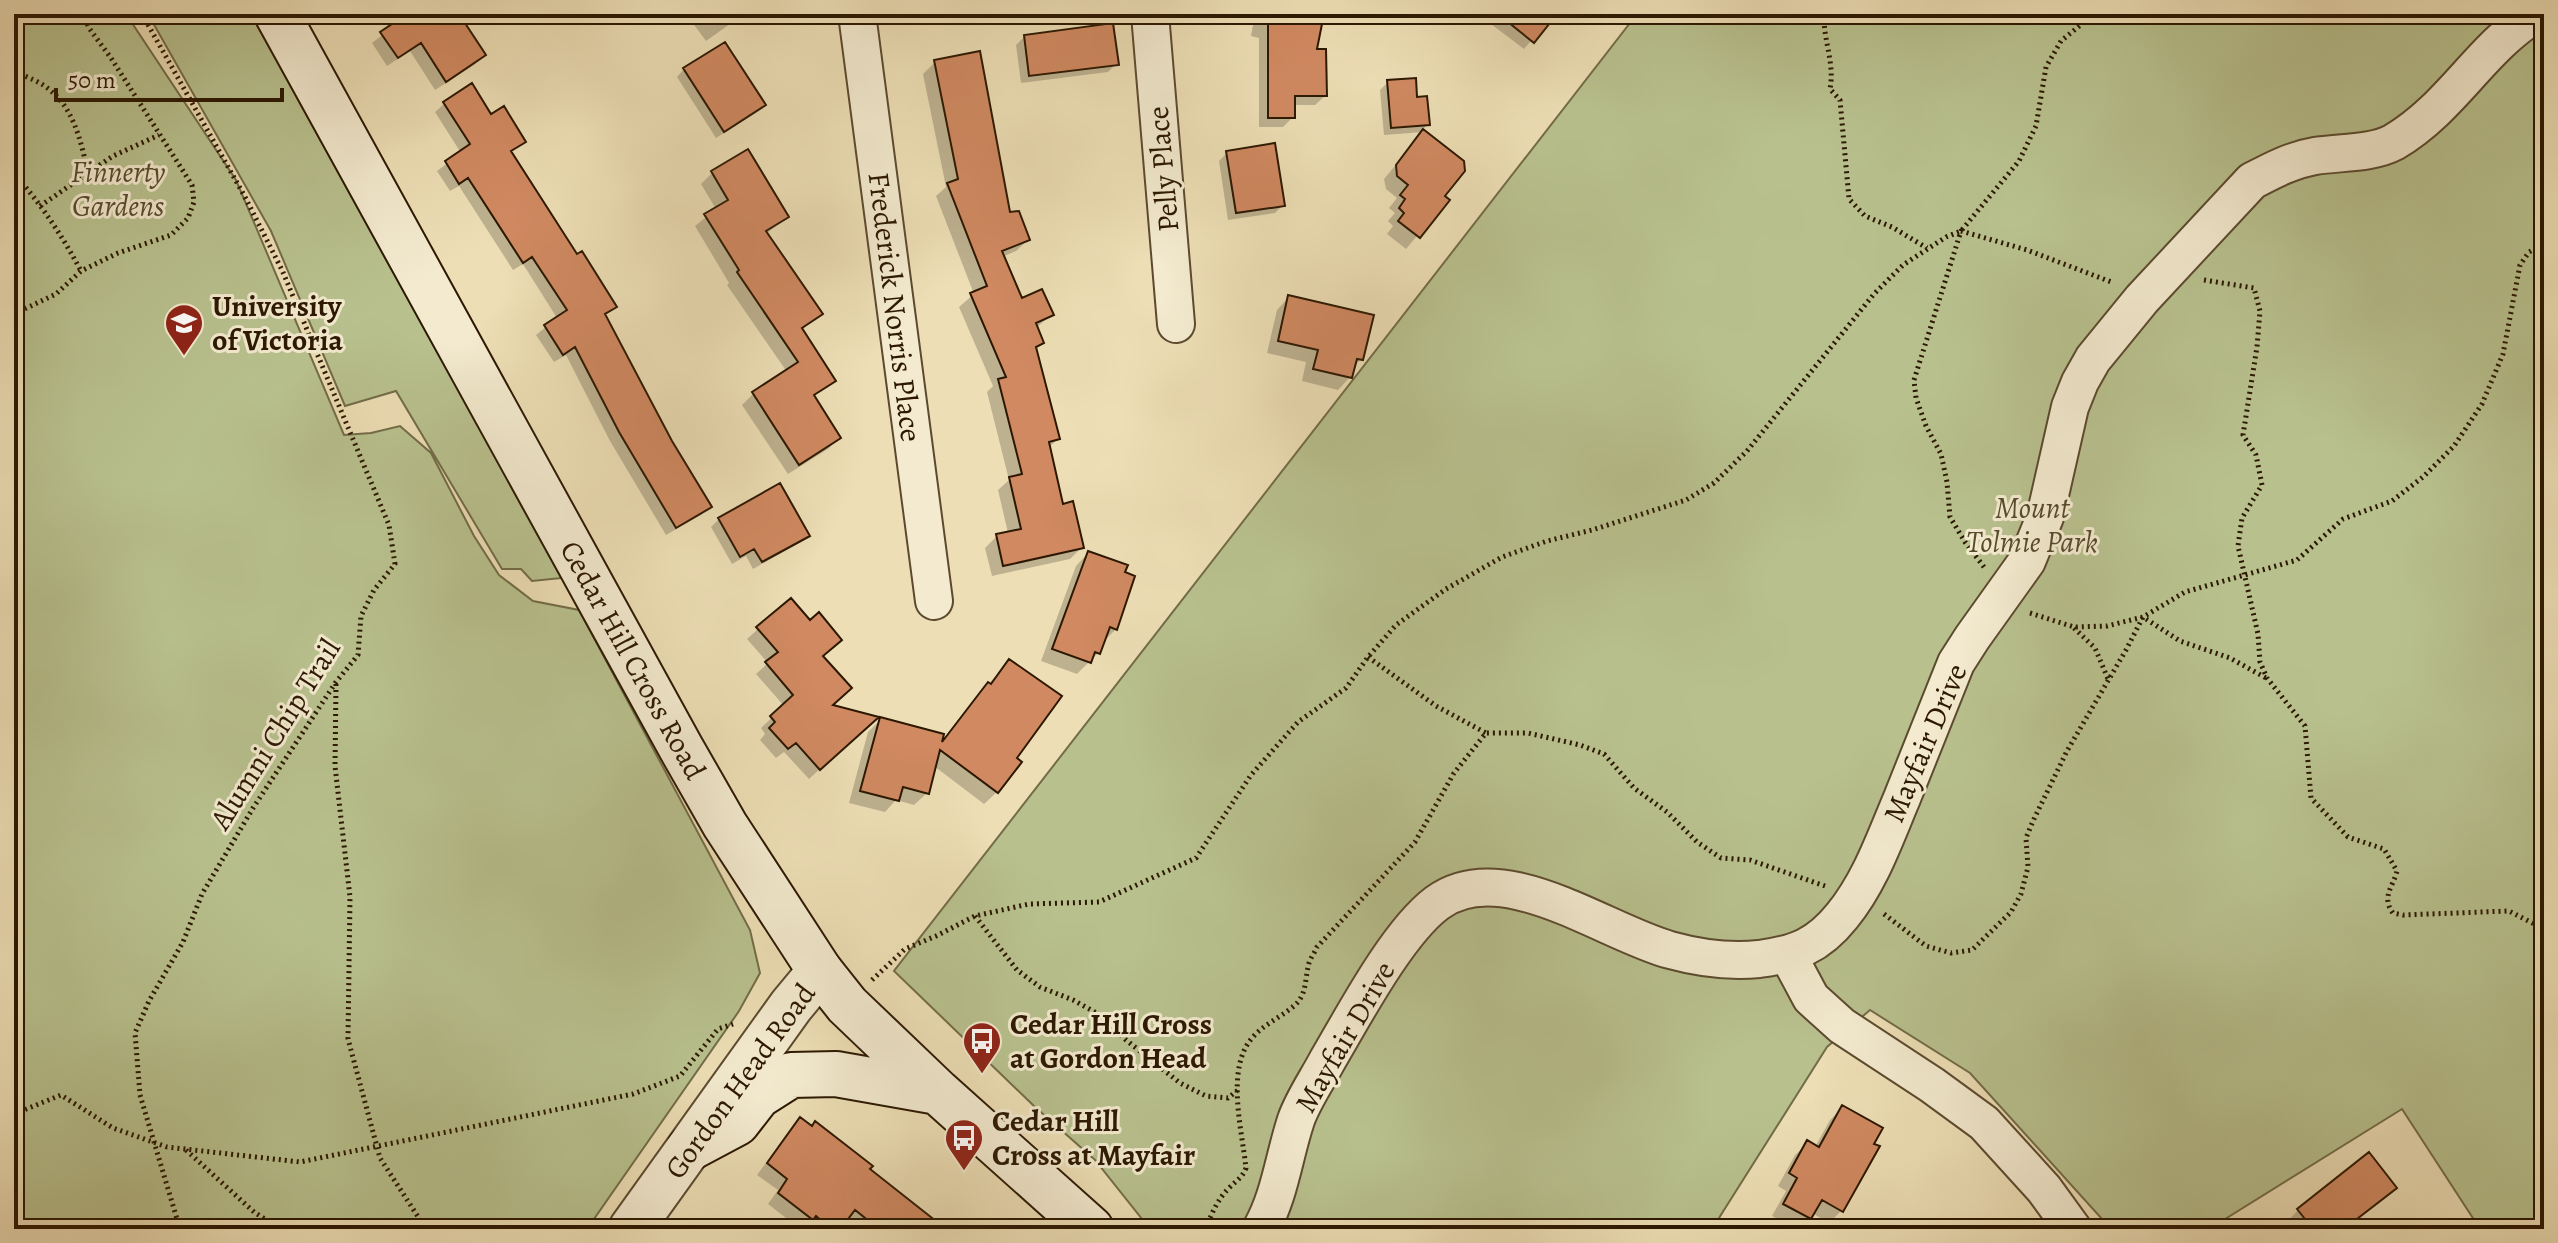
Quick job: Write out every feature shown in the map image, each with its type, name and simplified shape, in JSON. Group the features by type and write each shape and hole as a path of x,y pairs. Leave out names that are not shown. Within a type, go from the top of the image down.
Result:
{"main road":[{"name":"Cedar Hill Cross Road","path":"277,14 681,748 725,825 820,971 847,1005 938,1092 1091,1229"},
{"name":"Gordon Head Road","path":"631,1229 791,1006 820,971"},
{"path":"690,1148 737,1123 758,1096 791,1075 836,1074 938,1092"}],"street":[{"name":"Frederick Norris Place","path":"857,14 934,601"},
{"name":"Pelly Place","path":"1150,14 1176,324"},
{"name":"Mayfair Drive","path":"1261,1229 1276,1193 1297,1117 1319,1076 1380,974 1413,926 1438,902 1467,889 1496,886 1530,894 1669,950 1731,962 1788,955 1823,937 1853,901 1872,868 1956,663 2027,561 2045,517 2070,407 2080,382 2114,330 2252,181 2281,165 2303,159 2391,144 2452,96 2493,49 2518,25 2536,14"},
{"path":"1788,955 1811,998 1842,1026 1984,1123 2044,1189 2073,1229"}],"path":[{"path":"14,314 56,294 81,271 118,253 171,235 188,218 194,202 192,185 89,28 83,14"},
{"name":"Alumni Chip Trail","path":"142,14 245,197 282,270 389,525 395,564 374,590 361,616 358,655 336,682 253,808 202,894 183,942 149,1001 135,1033 140,1095 180,1229"},
{"path":"1824,14 1833,72 1830,89 1840,100 1842,113 1849,199 1865,216 1892,227 1927,248"},
{"path":"847,1005 905,949 975,916 1029,904 1099,902 1196,858 1251,775 1298,722 1346,688 1396,625 1446,589 1502,557 1686,500 1714,483 1747,451 1874,294 1903,265 1927,248 1961,231 2019,161 2036,126 2046,67 2061,41 2094,14"},
{"path":"14,73 34,78 57,94 70,113 82,143 88,174"},
{"path":"40,206 113,156 159,135"},
{"path":"14,174 40,206 81,271"},
{"path":"1368,657 1436,706 1486,733 1528,733 1604,754 1634,788 1667,812 1697,842 1721,858 1750,860 1774,867 1841,892 1853,901 1869,904 1926,946 1951,953 1972,950 2011,912 2021,894 2028,867 2026,838 2033,821 2067,751 2143,617 2185,592 2297,560 2343,519 2392,501 2423,477 2454,446 2482,404 2503,354 2520,265 2529,252 2544,244"},
{"path":"2168,271 2254,288 2260,311 2243,435 2256,455 2262,485 2242,518 2238,546 2258,634 2260,662 2267,678 2305,726 2311,798 2348,837 2384,849 2397,871 2388,891 2387,902 2393,913 2509,911 2544,929"},
{"path":"2074,627 2095,648 2108,680"},
{"path":"336,682 335,766 350,897 348,1039 380,1158 426,1229"},
{"path":"1206,1229 1212,1211 1228,1189 1242,1178 1246,1168 1238,1064 1249,1040 1297,1003 1304,992 1309,962 1317,947 1415,842 1454,773 1486,733"},
{"path":"975,916 1017,970 1040,987 1102,1016 1126,1040 1180,1083 1206,1096 1228,1098 1238,1090"},
{"path":"14,1114 61,1095 113,1128 153,1143 300,1162 633,1094 680,1076 718,1029 791,1006"},
{"path":"185,1149 254,1212 280,1229"}],"green space":[{"name":"University of Victoria","path":"14,14 126,14 236,180 344,435 400,426 431,453 474,536 499,575 533,601 579,610 750,930 760,973 739,1011 587,1229 14,1229"},
{"path":"148,14 251,14 562,578 532,581 521,569 502,569 396,391 345,406 271,231"},
{"name":"Mount Tolmie Park","path":"1637,14 2544,14 2544,1229 2480,1229 2402,1109 2209,1229 2111,1229 1970,1073 1870,1010 1827,1047 1712,1229 1150,1229 1095,1160 1034,1106 894,971"}],"building":[{"path":"407,14 459,14 486,55 446,82 421,43 398,58 380,32"},
{"path":"1268,14 1324,14 1317,49 1326,49 1327,96 1295,96 1295,118 1268,118"},
{"path":"1498,14 1557,14 1534,43"},
{"path":"1113,23 1119,65 1029,76 1024,35"},
{"path":"725,42 766,105 724,132 683,68"},
{"path":"980,51 1010,212 1019,211 1030,240 1002,251 1022,298 1042,289 1054,315 1036,323 1044,343 1036,347 1060,439 1049,442 1063,504 1073,501 1084,548 1003,566 996,534 1021,529 1009,477 1022,474 998,379 1006,377 970,293 987,286 947,183 958,179 934,60"},
{"path":"1416,78 1417,97 1427,96 1430,125 1391,128 1387,80"},
{"path":"472,83 491,114 504,106 526,142 511,151 577,254 582,251 617,307 605,314 672,441 712,507 676,528 619,432 575,347 563,355 544,325 567,310 532,257 523,263 468,178 459,184 445,161 470,144 443,102"},
{"path":"1423,129 1464,161 1465,171 1445,196 1450,200 1420,238 1398,221 1404,213 1399,208 1405,199 1400,195 1408,185 1397,176 1396,165"},
{"path":"1275,143 1285,206 1236,213 1226,151"},
{"path":"748,149 789,217 766,231 823,314 802,328 836,381 814,395 841,438 799,465 752,392 798,362 737,272 739,270 704,214 728,200 711,171"},
{"path":"1288,295 1374,315 1363,360 1357,359 1352,378 1313,369 1318,350 1278,341"},
{"path":"780,483 810,536 762,562 754,549 740,557 718,518"},
{"path":"1088,551 1128,565 1125,572 1135,576 1117,630 1110,627 1100,654 1095,652 1091,663 1052,649"},
{"path":"791,598 810,620 819,612 842,640 823,656 852,688 833,705 879,717 820,770 796,743 788,749 769,728 775,722 770,716 793,695 765,662 778,652 756,627"},
{"path":"1009,659 1062,696 1017,758 1022,762 998,793 940,750 929,794 903,787 899,801 860,791 880,717 944,734 942,742"},
{"path":"1842,1105 1883,1128 1874,1144 1880,1146 1843,1212 1822,1200 1811,1219 1783,1204 1797,1178 1789,1173 1807,1140 1819,1147"},
{"path":"800,1117 812,1126 815,1121 946,1229 879,1229 855,1210 842,1227 836,1222 833,1225 828,1221 825,1224 816,1216 813,1220 778,1193 787,1179 767,1163"},
{"path":"2369,1152 2397,1188 2344,1229 2313,1229 2297,1209"}],"place":[{"name":"University of Victoria","path":"184,357"},
{"name":"Cedar Hill Cross at Gordon Head","path":"982,1075"},
{"name":"Cedar Hill Cross at Mayfair","path":"964,1172"}],"park label":[{"name":"Finnerty Gardens","path":"118,189"}]}
